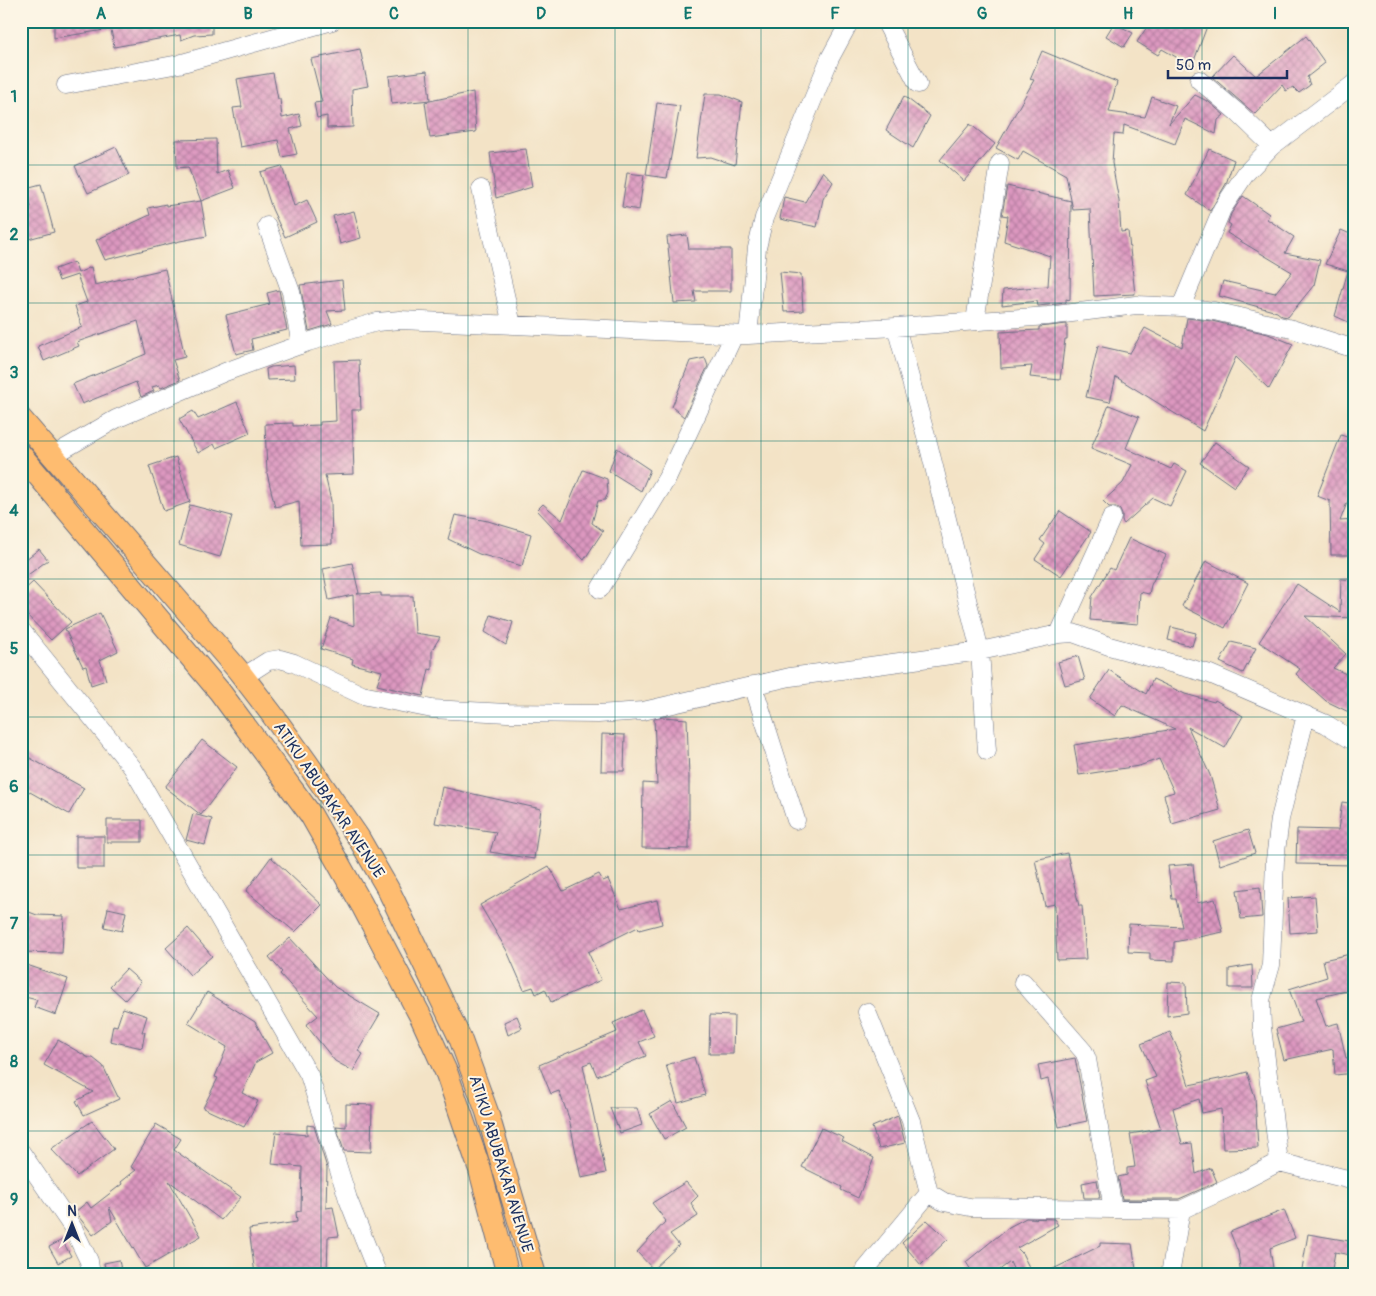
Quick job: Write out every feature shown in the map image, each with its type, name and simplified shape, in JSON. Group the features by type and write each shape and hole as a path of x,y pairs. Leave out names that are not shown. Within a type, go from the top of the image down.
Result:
{"main road":[{"name":"ATIKU ABUBAKAR AVENUE","path":"21,419 243,676 358,837 388,888 460,1038 487,1112 535,1275"},
{"name":"ATIKU ABUBAKAR AVENUE","path":"21,455 220,692 310,815 362,905 422,1019 447,1074 480,1170 508,1275"}],"street":[{"path":"66,85 179,64 332,21"},
{"path":"600,589 667,478 741,335 764,218 830,58 850,21"},
{"path":"885,21 918,84"},
{"path":"1198,80 1238,113 1272,146"},
{"path":"1181,307 1222,209 1246,173 1272,146 1355,83"},
{"path":"975,321 1000,163"},
{"path":"481,190 512,325"},
{"path":"267,226 292,292 301,345"},
{"path":"52,456 116,419 225,372 301,345 377,322 400,320 741,335 896,327 1048,316 1136,305 1214,311 1292,329 1355,348"},
{"path":"896,327 929,447 980,652 988,751"},
{"path":"1059,634 1112,517"},
{"path":"21,630 132,767 309,1075 348,1199 378,1275"},
{"path":"243,676 268,661 280,659 294,662 362,695 432,710 598,714 643,710 790,676 980,652 1059,634 1073,633 1109,646 1210,674 1326,724 1355,742"},
{"path":"753,685 796,820"},
{"path":"1279,1162 1262,1028 1262,1000 1271,965 1275,860 1280,819 1306,715"},
{"path":"1023,982 1088,1059 1113,1209"},
{"path":"867,1012 911,1121 929,1193 944,1202 970,1207 1181,1210 1279,1162 1355,1181"},
{"path":"21,1152 72,1228 89,1261 91,1275"},
{"path":"861,1275 929,1193"},
{"path":"1170,1275 1181,1210"}],"building":[{"path":"54,21 212,21 212,34 194,35 181,40 180,35 114,47 111,29 54,38"},
{"path":"1151,21 1209,21 1192,66 1162,49 1158,55 1137,42"},
{"path":"1114,23 1133,33 1124,47 1106,36"},
{"path":"1306,36 1325,63 1307,77 1310,85 1299,93 1293,87 1286,91 1282,85 1255,114 1212,77 1233,55 1256,76"},
{"path":"360,49 368,86 352,89 353,127 327,128 327,116 317,118 314,103 322,102 311,59"},
{"path":"1042,51 1117,82 1109,112 1145,117 1152,97 1176,106 1169,124 1195,95 1209,102 1224,115 1218,120 1216,134 1185,119 1175,144 1124,125 1123,135 1114,134 1112,163 1119,201 1121,232 1128,231 1135,294 1094,296 1090,209 1073,210 1066,175 1023,151 1018,160 996,148 1034,80 1030,79"},
{"path":"427,71 430,100 392,104 389,76"},
{"path":"273,73 278,99 280,99 282,118 299,114 302,126 290,129 297,154 282,157 278,140 240,147 233,108 242,107 237,79"},
{"path":"473,92 476,132 430,138 425,102"},
{"path":"705,94 721,94 742,102 735,165 711,157 696,158"},
{"path":"904,96 930,116 913,148 886,130"},
{"path":"657,103 680,106 667,178 646,175"},
{"path":"970,124 995,144 964,181 940,160"},
{"path":"216,139 217,174 228,170 235,188 201,201 188,167 177,168 176,140"},
{"path":"116,147 129,175 88,193 75,166"},
{"path":"526,149 532,187 496,198 490,153"},
{"path":"1209,149 1234,160 1226,184 1210,211 1187,195"},
{"path":"282,166 294,206 307,200 317,222 285,237 272,209 260,172"},
{"path":"823,171 833,182 823,199 817,227 780,219 784,197 805,202"},
{"path":"627,173 644,175 639,210 622,207"},
{"path":"41,184 54,232 21,241 21,210 31,207 26,188"},
{"path":"1007,186 1071,201 1070,300 1066,299 1066,303 1038,306 1037,301 1002,305 1003,290 1048,286 1050,256 1004,241 1008,216 1002,215"},
{"path":"1243,196 1269,214 1267,219 1294,237 1285,253 1320,260 1314,285 1288,317 1282,316 1277,312 1219,296 1223,281 1275,293 1292,272 1227,233 1231,225 1228,223 1231,214"},
{"path":"201,201 207,236 105,260 96,240 150,215 148,208 166,204 166,206"},
{"path":"354,211 361,238 340,244 333,216"},
{"path":"1341,230 1355,236 1355,325 1335,316 1348,271 1325,264"},
{"path":"687,235 689,249 731,249 731,291 694,291 696,302 674,303 667,237"},
{"path":"74,262 78,273 91,267 95,285 165,269 185,357 173,360 180,380 161,388 159,385 152,387 154,391 141,397 136,382 82,404 73,384 146,354 138,321 77,342 79,346 44,361 38,346 82,327 75,306 87,302 77,275 59,281 55,269"},
{"path":"780,272 801,274 803,311 784,312"},
{"path":"342,280 345,310 327,311 332,324 309,331 300,285"},
{"path":"279,290 287,330 251,339 253,350 236,354 226,315 270,304 267,293"},
{"path":"1187,318 1212,321 1268,334 1293,344 1269,389 1236,357 1203,431 1116,377 1110,402 1086,397 1098,346 1130,353 1145,328 1182,347"},
{"path":"1067,324 1067,339 1065,339 1060,380 1030,377 1032,366 1001,368 1000,332 1039,330 1039,327"},
{"path":"705,358 708,366 684,417 672,407 690,361"},
{"path":"359,360 361,410 352,410 354,474 325,475 331,501 332,544 301,545 299,501 275,507 267,473 265,424 293,423 293,426 320,425 320,422 336,421 334,361"},
{"path":"294,365 295,379 267,380 266,369"},
{"path":"237,402 250,433 216,448 214,444 198,453 179,419 193,411 198,419"},
{"path":"1109,405 1139,417 1126,448 1171,469 1174,464 1187,471 1170,506 1153,498 1124,524 1120,510 1116,507 1109,507 1103,501 1123,483 1132,465 1091,448"},
{"path":"1341,435 1355,440 1355,482 1340,521 1355,520 1355,555 1331,555 1330,501 1317,496"},
{"path":"1215,442 1249,466 1234,487 1200,463"},
{"path":"617,448 650,470 641,491 609,471"},
{"path":"176,457 190,502 164,511 149,466"},
{"path":"583,470 607,479 608,493 605,500 598,501 592,523 603,531 584,560 537,510 543,504 562,520"},
{"path":"190,505 232,516 220,557 179,545"},
{"path":"1060,511 1091,532 1061,576 1035,559 1045,544 1040,540"},
{"path":"455,515 488,521 531,534 522,566 479,554 448,539"},
{"path":"1129,538 1166,555 1151,585 1149,594 1140,592 1138,624 1090,620 1092,597 1110,568 1114,570"},
{"path":"39,549 48,560 21,580 21,563"},
{"path":"1206,561 1248,583 1225,628 1182,606"},
{"path":"352,563 359,593 357,594 381,593 381,596 413,596 415,633 440,637 432,650 432,670 429,669 423,696 377,685 382,671 352,664 353,659 321,649 331,618 354,626 353,595 329,600 323,569"},
{"path":"1341,579 1355,580 1355,618 1305,616 1346,654 1333,668 1355,678 1355,715 1326,701 1296,674 1300,669 1259,642 1297,584 1340,612"},
{"path":"33,582 71,622 51,640 21,609 21,593"},
{"path":"100,613 118,651 100,660 106,680 91,685 86,666 83,667 65,629"},
{"path":"491,615 513,622 506,645 485,632"},
{"path":"1171,627 1196,633 1192,646 1168,640"},
{"path":"1231,642 1256,648 1243,673 1220,662"},
{"path":"1078,656 1085,680 1065,685 1058,662"},
{"path":"1109,670 1146,694 1153,679 1185,694 1214,702 1215,700 1243,716 1225,748 1188,727 1210,775 1220,810 1172,824 1164,795 1174,792 1159,759 1139,766 1079,775 1074,745 1175,729 1122,705 1115,716 1090,699"},
{"path":"663,717 687,719 689,849 642,848 643,783 657,784 654,719"},
{"path":"602,734 625,735 624,771 601,771"},
{"path":"202,740 237,767 201,815 165,787"},
{"path":"21,753 84,788 69,814 21,787"},
{"path":"442,787 541,809 534,859 490,852 496,832 435,823"},
{"path":"1342,802 1355,804 1355,865 1296,864 1297,829 1338,830"},
{"path":"193,814 212,819 205,845 186,840"},
{"path":"107,820 142,820 142,842 107,842"},
{"path":"1248,830 1255,853 1220,865 1213,841"},
{"path":"76,836 104,836 104,868 76,868"},
{"path":"1067,853 1079,906 1082,906 1086,959 1057,960 1055,904 1045,906 1035,860"},
{"path":"271,857 322,905 295,932 246,891"},
{"path":"1193,864 1197,903 1215,899 1223,932 1174,942 1174,961 1150,960 1150,953 1128,952 1129,924 1182,927 1176,899 1172,899 1168,866"},
{"path":"549,866 563,891 599,874 603,881 608,879 621,909 657,900 662,924 639,930 638,927 588,952 601,980 551,1002 545,989 536,994 533,987 524,990 507,951 480,905"},
{"path":"1260,887 1262,917 1241,919 1237,890"},
{"path":"1315,896 1318,931 1290,933 1288,898"},
{"path":"108,908 126,912 122,931 104,927"},
{"path":"21,909 37,915 64,916 62,953 21,952"},
{"path":"188,928 212,956 190,975 166,948"},
{"path":"290,938 335,987 380,1014 358,1051 363,1054 353,1071 335,1061 306,1025 318,1016 280,974 282,972 269,957"},
{"path":"1355,953 1355,989 1316,998 1326,1026 1338,1023 1346,1058 1355,1057 1355,1073 1335,1075 1333,1049 1284,1060 1276,1029 1301,1022 1289,989 1327,977 1323,960"},
{"path":"21,963 68,979 56,1015 34,1007 37,1000 21,996"},
{"path":"1252,965 1253,988 1229,988 1229,969"},
{"path":"126,969 141,982 125,1000 110,986"},
{"path":"1168,982 1186,983 1187,1013 1167,1016"},
{"path":"207,992 255,1022 272,1053 256,1062 242,1093 258,1101 244,1127 203,1108 218,1078 215,1077 227,1047 188,1023"},
{"path":"123,1008 147,1016 142,1032 145,1032 142,1048 110,1041 113,1025 117,1026"},
{"path":"642,1010 654,1036 639,1042 646,1056 597,1076 591,1062 583,1065 606,1173 581,1178 569,1118 559,1091 551,1094 539,1065 617,1032 613,1023"},
{"path":"710,1015 734,1016 733,1054 709,1054"},
{"path":"517,1016 522,1028 508,1035 504,1022"},
{"path":"1170,1032 1181,1056 1189,1085 1247,1072 1255,1097 1258,1148 1223,1149 1221,1109 1202,1113 1199,1099 1173,1108 1182,1144 1192,1143 1196,1174 1211,1168 1217,1182 1179,1199 1122,1199 1118,1177 1127,1175 1127,1168 1135,1167 1130,1134 1161,1129 1145,1081 1156,1077 1141,1044"},
{"path":"58,1040 89,1058 93,1058 103,1066 119,1099 84,1115 76,1101 93,1092 44,1065"},
{"path":"694,1057 705,1095 678,1103 666,1065"},
{"path":"1075,1058 1087,1121 1059,1127 1048,1079 1041,1081 1038,1065"},
{"path":"672,1101 686,1127 664,1139 650,1114"},
{"path":"346,1104 372,1105 371,1152 344,1151 336,1126 346,1127"},
{"path":"610,1108 637,1108 642,1125 620,1133"},
{"path":"898,1116 905,1143 879,1149 872,1127"},
{"path":"92,1121 114,1149 77,1176 51,1149"},
{"path":"156,1124 181,1139 174,1150 241,1197 221,1220 169,1181 201,1236 145,1268 109,1207 112,1221 93,1235 75,1212 87,1202 91,1208 122,1184 121,1182 136,1170 131,1167"},
{"path":"307,1125 314,1126 327,1168 326,1208 333,1207 339,1236 328,1237 327,1275 255,1274 249,1229 297,1222 296,1212 301,1211 302,1167 272,1164 276,1132 307,1135"},
{"path":"821,1128 844,1138 842,1141 874,1158 858,1198 841,1190 842,1187 802,1167"},
{"path":"1097,1180 1100,1198 1084,1198 1082,1183"},
{"path":"686,1182 698,1196 691,1203 698,1216 670,1234 679,1245 653,1269 637,1252 666,1221 652,1203"},
{"path":"1284,1210 1295,1238 1270,1248 1274,1275 1241,1275 1238,1252 1230,1232"},
{"path":"1026,1218 1054,1219 1058,1225 1017,1248 1022,1253 1033,1275 1016,1275 1010,1262 993,1275 974,1275 966,1262 1009,1227"},
{"path":"927,1220 948,1239 921,1265 902,1243"},
{"path":"1308,1234 1355,1242 1355,1256 1335,1252 1331,1275 1301,1275"},
{"path":"62,1240 71,1256 58,1263 49,1247"},
{"path":"1100,1243 1132,1244 1137,1275 1041,1275 1100,1246"},
{"path":"119,1260 122,1275 106,1275 104,1263"}]}
